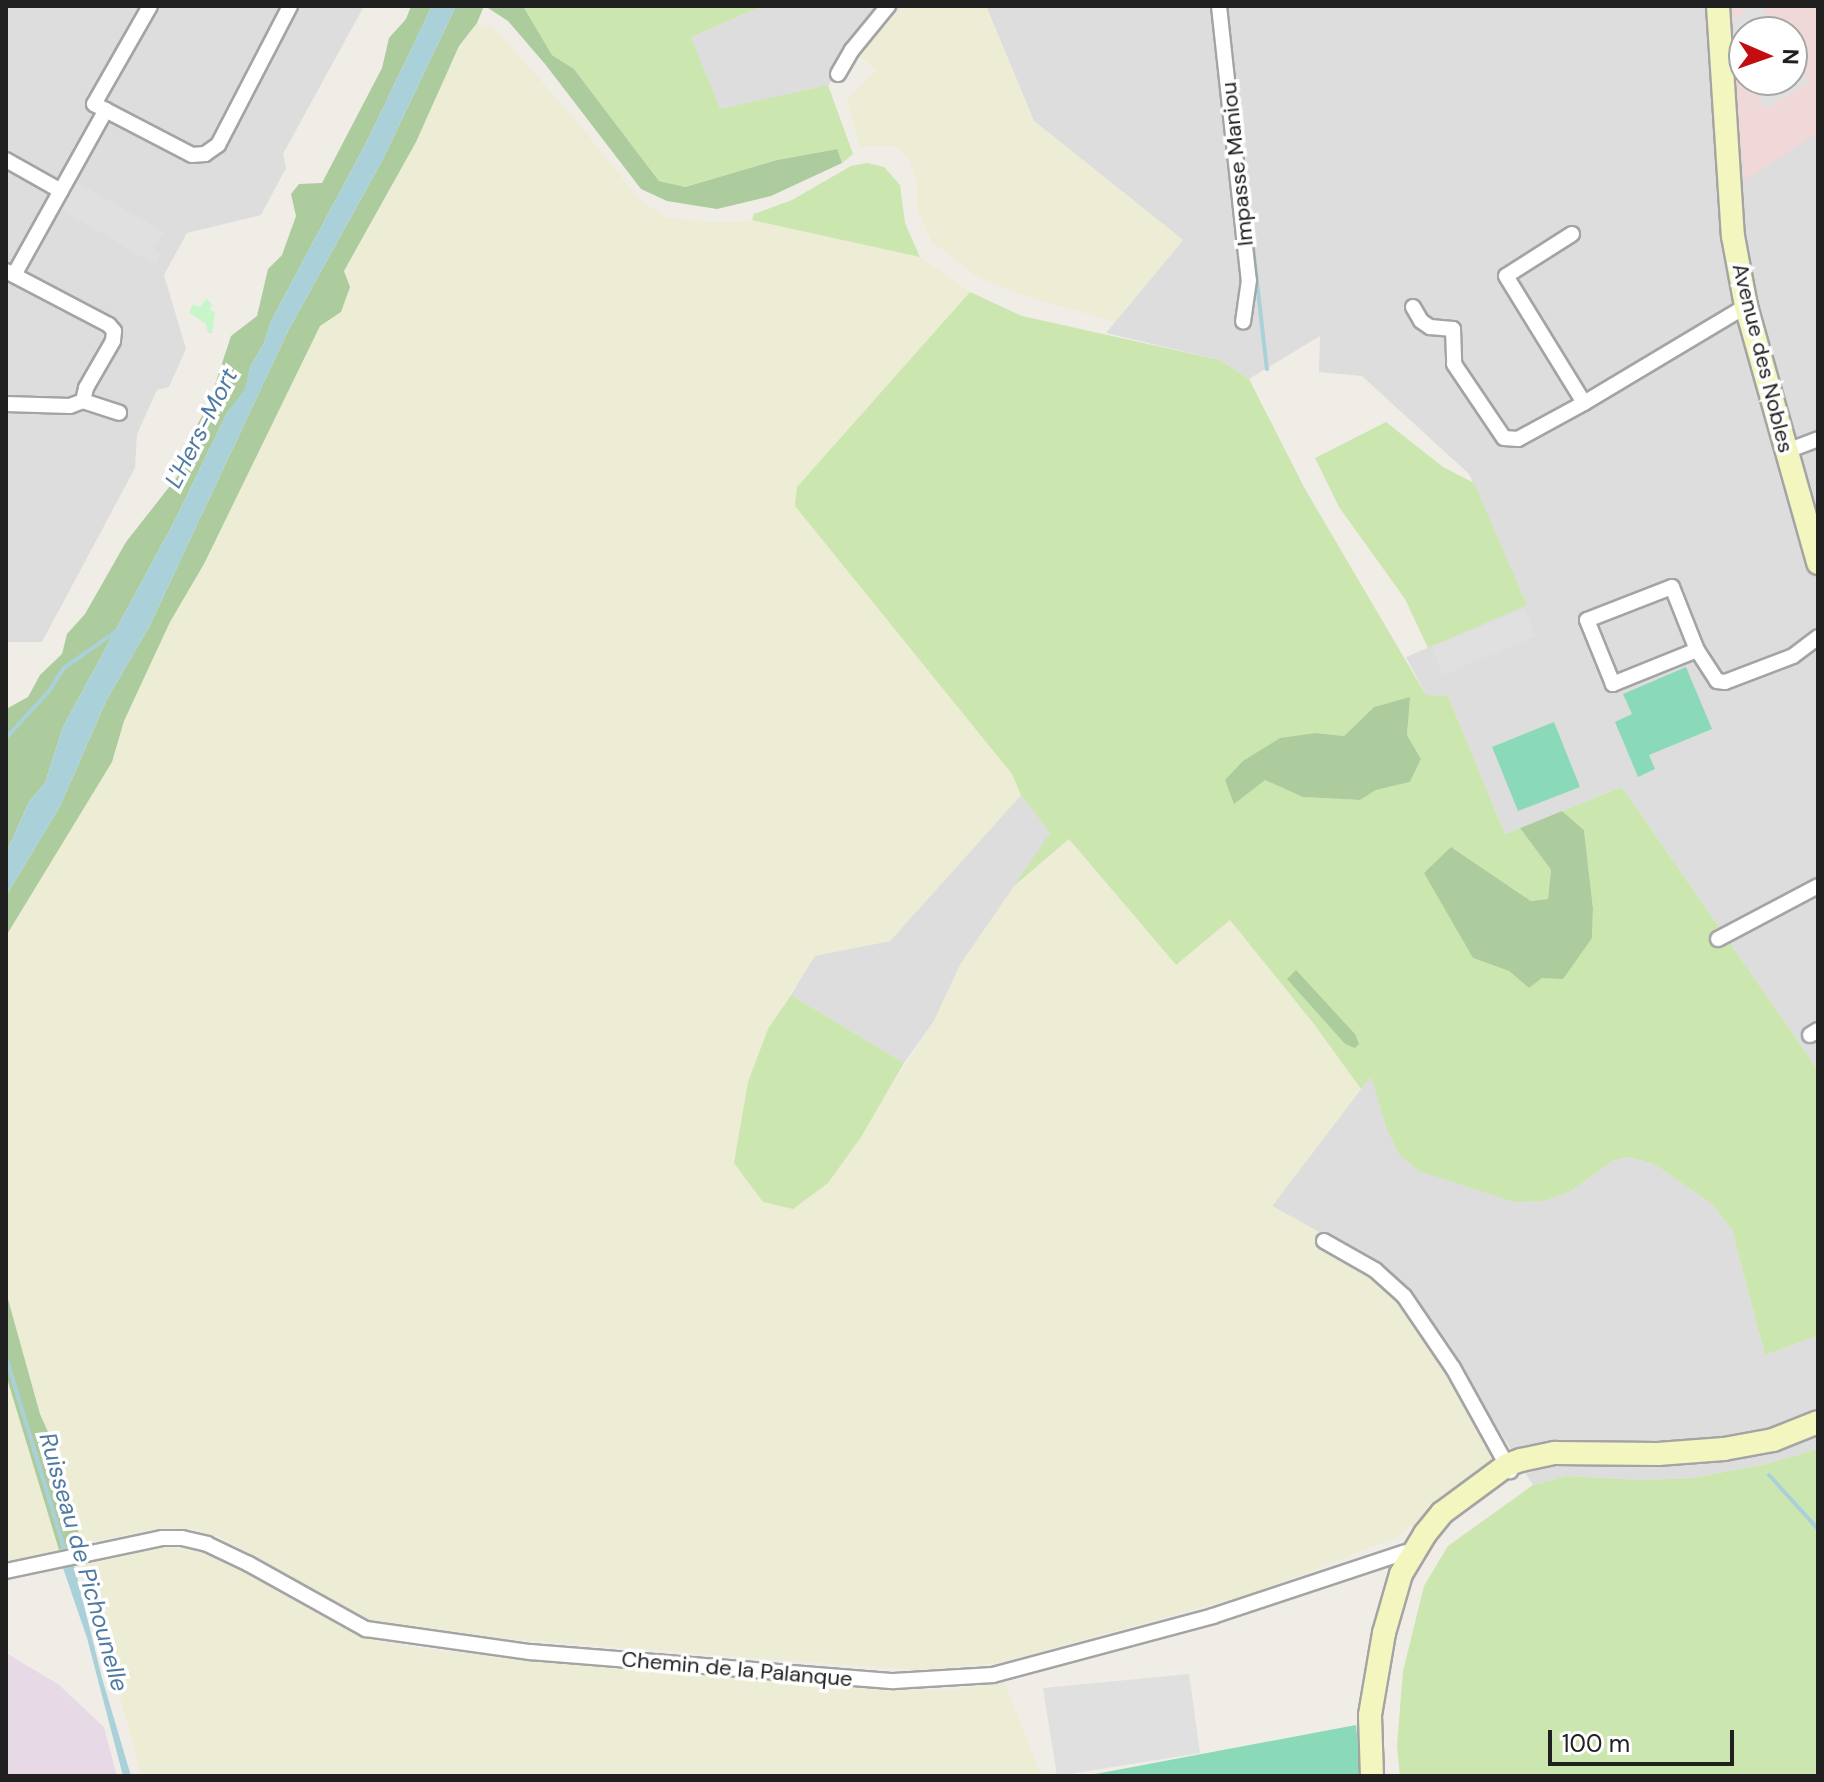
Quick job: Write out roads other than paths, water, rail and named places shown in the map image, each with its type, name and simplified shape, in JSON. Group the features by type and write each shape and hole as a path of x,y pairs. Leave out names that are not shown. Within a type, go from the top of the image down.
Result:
{"street":[{"path":"150,6 94,104 192,155 205,154 218,145 285,8"},
{"path":"838,74 852,50 888,6"},
{"name":"Impasse Maniou","path":"1219,6 1249,280 1243,322"},
{"name":"Avenue des Nobles","path":"1718,6 1733,236 1746,306 1818,563"},
{"path":"83,401 86,388 113,341 114,331 109,325 10,273 106,110"},
{"path":"6,160 61,191"},
{"path":"1572,234 1506,276 1584,403"},
{"path":"1413,307 1421,321 1430,327 1453,329 1454,364 1504,438 1518,439 1746,306"},
{"path":"6,404 70,406 83,401 119,413"},
{"path":"1787,451 1818,439"},
{"path":"1697,650 1613,684 1587,620 1672,587 1710,675 1717,681 1725,682 1793,656 1818,637"},
{"path":"1718,939 1818,886"},
{"path":"1324,1241 1375,1270 1404,1296 1453,1368 1508,1468"},
{"path":"1372,1776 1370,1715 1384,1633 1401,1574 1425,1534 1508,1468 1575,1455 1724,1449 1773,1440 1818,1422"},
{"name":"Chemin de la Palanque","path":"6,1571 77,1554 182,1538 207,1544 249,1564 366,1629 530,1652 894,1681 993,1675 1213,1616 1405,1552"}],"water":[{"path":"432,6 456,6 383,159 288,331 149,627 107,699 60,806 6,896 6,853 29,802 45,783 63,727 174,522 227,413 245,389 250,367 264,343 271,321 367,141"},
{"path":"74,1565 102,1678 131,1776 123,1776 87,1638 63,1568"}],"waterway":[{"path":"1249,212 1267,369"},
{"path":"6,738 49,691 64,668 115,632"},
{"name":"Ruisseau de Pichounelle","path":"6,1357 66,1554"},
{"path":"1769,1475 1818,1529"}],"water label":[{"name":"L'Hers-Mort","path":"201,428"}]}
